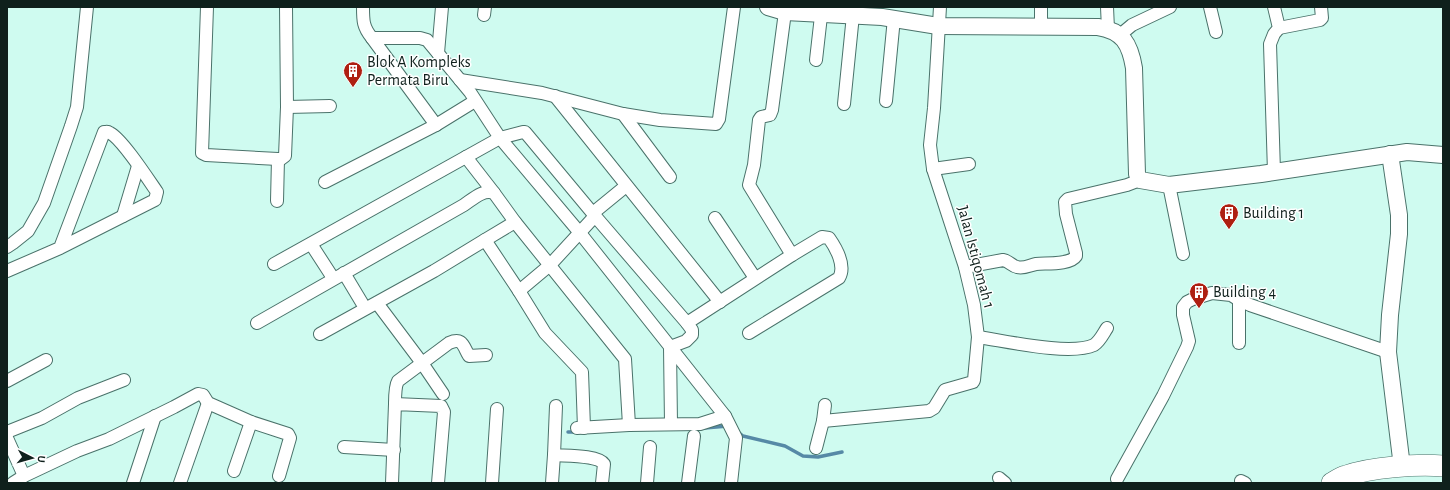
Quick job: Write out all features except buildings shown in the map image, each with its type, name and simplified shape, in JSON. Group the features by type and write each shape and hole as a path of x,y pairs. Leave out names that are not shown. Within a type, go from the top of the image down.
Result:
{"highway":[{"path":"1332,483 1344,476 1357,472 1402,467 1443,466"}],"street":[{"path":"7,246 13,244 28,231 44,203 75,114 77,107 87,7"},
{"path":"208,7 202,153 206,156 278,159 281,159 284,156 287,108 286,7"},
{"path":"363,7 365,30 436,125"},
{"path":"438,53 442,7"},
{"path":"460,80 555,96 623,114 660,120 716,124 719,119 734,7"},
{"path":"768,7 785,12 821,10 852,15 886,14 938,26 1098,27 1114,32 1126,43 1132,56 1134,68 1137,174 1140,180"},
{"name":"Jalan Istiqomah 1","path":"823,421 929,411 934,408 946,389 973,382 978,337 974,305 965,267 933,169 930,145 934,108 940,7"},
{"path":"1041,7 1041,27"},
{"path":"1106,7 1114,32"},
{"path":"1114,32 1170,7"},
{"path":"1210,7 1216,32"},
{"path":"1274,7 1279,28"},
{"path":"1274,172 1270,44 1274,34 1279,28 1320,20 1322,18 1320,7"},
{"path":"816,60 821,10"},
{"path":"785,12 772,110 770,115 761,117 759,120 754,165 749,185 792,255"},
{"path":"886,14 886,101"},
{"path":"844,104 852,15"},
{"path":"372,38 420,38 427,40 460,80 500,138 580,233 725,416 734,433 736,444 731,483"},
{"path":"555,96 720,302"},
{"path":"325,182 436,125 475,101"},
{"path":"287,108 330,106"},
{"path":"623,114 670,177"},
{"path":"7,271 60,248 155,200 157,192 124,147 110,133 104,132 60,248"},
{"path":"274,264 500,138 525,132 692,330 692,335 686,341 670,347"},
{"path":"965,267 1003,260 1018,268 1036,264 1054,264 1074,259 1076,253 1066,214 1065,202 1068,199 1127,185 1140,180 1169,185 1274,172 1407,152 1443,155"},
{"path":"1390,154 1399,215 1399,234 1390,315 1388,352 1402,467"},
{"path":"466,157 515,222 625,359 629,425"},
{"path":"277,201 278,159"},
{"path":"933,169 969,164"},
{"path":"123,216 138,166"},
{"path":"1169,185 1183,254"},
{"path":"519,292 550,265 580,233 594,214 626,186"},
{"path":"257,323 464,205 482,193 488,191 494,193"},
{"path":"715,218 755,278"},
{"path":"320,334 515,222"},
{"path":"687,323 792,255 822,237 828,237 841,265 840,276 837,280 749,332"},
{"path":"485,240 545,334 582,372 581,428 629,425 700,424 725,416"},
{"path":"311,244 365,308"},
{"path":"1117,479 1163,396 1187,347 1189,341 1182,315 1183,307 1193,298 1212,293 1227,294 1239,300 1388,352"},
{"path":"1239,300 1239,343"},
{"path":"376,303 422,362 443,394"},
{"path":"978,337 1063,350 1093,345 1099,341 1107,328"},
{"path":"392,483 397,383 422,362 454,341 462,344 469,356 486,355"},
{"path":"670,347 671,424"},
{"path":"7,381 46,360"},
{"path":"7,432 42,418 78,398 124,380"},
{"path":"13,483 76,450 109,439 198,394 203,395 208,403 251,422 289,436 279,476"},
{"path":"180,483 208,403"},
{"path":"395,404 441,406 443,409 438,483"},
{"path":"816,448 823,421 825,405"},
{"path":"552,483 556,406"},
{"path":"492,483 497,409"},
{"path":"133,483 155,416"},
{"path":"234,471 251,422"},
{"path":"688,483 694,436"},
{"path":"7,438 24,476"},
{"path":"344,447 394,450"},
{"path":"647,483 650,447"},
{"path":"554,455 594,458 600,460 604,464 602,483"}],"waterway":[{"path":"705,428 728,426"},
{"path":"568,432 576,432"},
{"path":"738,432 743,436 785,446 803,456 818,457 842,452"}],"place":[{"name":"Blok A Kompleks Permata Biru","path":"353,88"},
{"name":"Building 1","path":"1229,230"},
{"name":"Building 4","path":"1199,309"}]}
